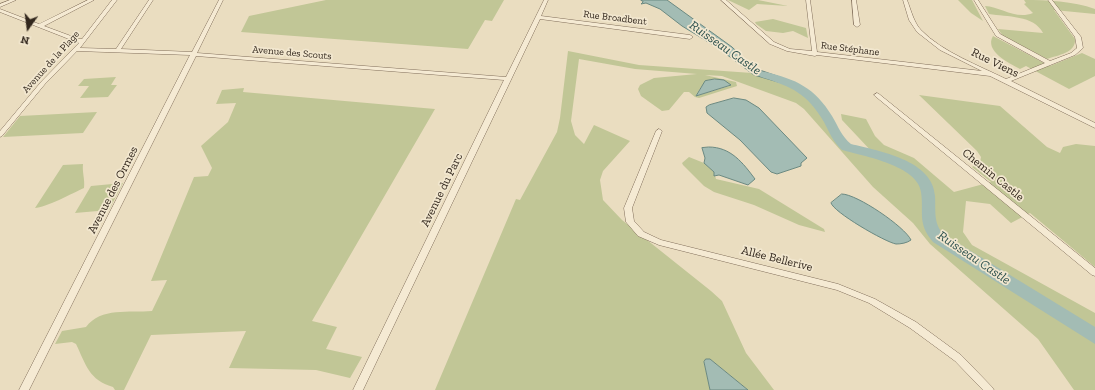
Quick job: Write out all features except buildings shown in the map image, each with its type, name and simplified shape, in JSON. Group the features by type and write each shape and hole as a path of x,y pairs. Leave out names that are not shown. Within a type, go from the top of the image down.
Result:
{"street":[{"path":"0,6 14,0"},
{"path":"39,26 92,0"},
{"name":"Avenue de la Plage","path":"0,135 43,83 83,41 114,0"},
{"path":"118,50 152,0"},
{"name":"Avenue des Ormes","path":"24,390 221,0"},
{"name":"Avenue du Parc","path":"358,390 546,0"},
{"name":"Rue Stéphane","path":"723,0 777,46 789,50 991,74"},
{"path":"808,0 814,54"},
{"path":"854,0 857,25"},
{"name":"Rue Viens","path":"905,0 912,20 924,36 951,54 1095,126"},
{"path":"976,0 998,35 1049,63"},
{"path":"1007,82 1076,52 1080,46 1078,37 1050,0"},
{"path":"0,10 78,41 83,41"},
{"name":"Rue Broadbent","path":"538,18 690,37"},
{"name":"Avenue des Scouts","path":"75,49 195,54 508,79"},
{"name":"Chemin Castle","path":"876,95 1095,273"},
{"name":"Allée Bellerive","path":"659,131 628,208 630,222 642,234 659,242 838,287 872,301 913,325 958,358 989,390"}],"green space":[{"path":"326,0 504,0 492,21 485,20 468,49 241,32 249,16"},
{"path":"728,0 758,0 788,6 757,4 749,10"},
{"path":"958,0 972,0 983,21 971,13"},
{"path":"1024,0 1078,4 1095,9 1095,14 1054,10 1075,39 1075,44 1066,53 1047,59 1003,36 998,29 1043,33 1039,27 1027,20 989,14 985,6 1021,15 1033,13 1024,4 1026,3"},
{"path":"773,19 806,28 808,38 793,31 783,33 766,31 755,22"},
{"path":"993,36 1050,66 1082,53 1095,59 1095,76 1069,89 1026,66 1020,69 1004,60 992,47 991,41"},
{"path":"568,51 639,65 752,73 778,82 782,80 806,91 815,100 841,141 847,147 874,154 842,120 841,114 866,119 875,136 884,145 914,158 954,192 991,182 972,167 980,162 981,157 977,151 919,95 1000,106 1047,147 1060,153 1063,147 1076,144 1095,146 1095,267 1030,213 1011,223 990,204 966,201 963,232 972,245 1095,313 1095,390 1074,390 1038,339 930,244 913,223 873,187 804,109 796,103 722,76 705,75 736,82 737,86 699,98 695,97 689,92 684,92 669,110 662,111 641,96 638,89 640,85 654,78 697,74 635,69 579,59 571,121 575,135 584,144 594,125 630,141 603,171 600,180 603,200 622,220 722,301 746,353 774,390 748,390 710,359 704,362 710,390 435,390 516,199 520,200 557,132","holes":["711,79 715,79 729,86 696,96 703,84"]},
{"path":"116,77 111,85 117,85 108,97 80,98 89,86 78,86 84,79"},
{"path":"244,88 243,92 435,109 312,321 337,327 326,349 362,357 350,378 316,370 229,368 246,331 151,335 124,390 115,390 113,387 105,384 93,376 76,344 72,342 55,344 62,331 86,327 99,316 116,312 152,311 167,280 151,281 194,177 208,176 212,168 201,146 228,122 236,103 216,104 222,90"},
{"path":"97,112 83,133 3,137 20,116"},
{"path":"689,157 704,163 714,172 716,179 759,189 824,229 825,232 799,225 754,205 714,192 704,186 683,165 682,163"},
{"path":"83,164 84,188 52,203 35,208 63,165"},
{"path":"123,183 109,210 75,213 91,186"}],"water":[{"path":"641,0 667,0 732,47 754,68 780,77 782,80 778,82 754,75 718,48 682,26 660,9 646,3 641,4 643,2"},
{"path":"715,79 724,80 731,85 696,96 705,81"},
{"path":"734,98 746,100 759,108 807,158 801,163 801,166 777,174 771,172 740,140 707,113 706,107 709,105"},
{"path":"709,147 724,150 736,157 755,179 748,185 719,175 714,176 714,172 704,163 705,158 702,148"},
{"path":"842,194 858,199 880,212 900,227 911,240 900,244 890,242 871,233 840,213 831,203"},
{"path":"706,359 710,359 748,390 710,390 704,362"}],"waterway":[{"name":"Ruisseau Castle","path":"765,75 796,86 811,96 821,108 841,142 847,147 895,161 917,174 925,182 928,191 928,216 930,227 938,238 1095,336"}]}
